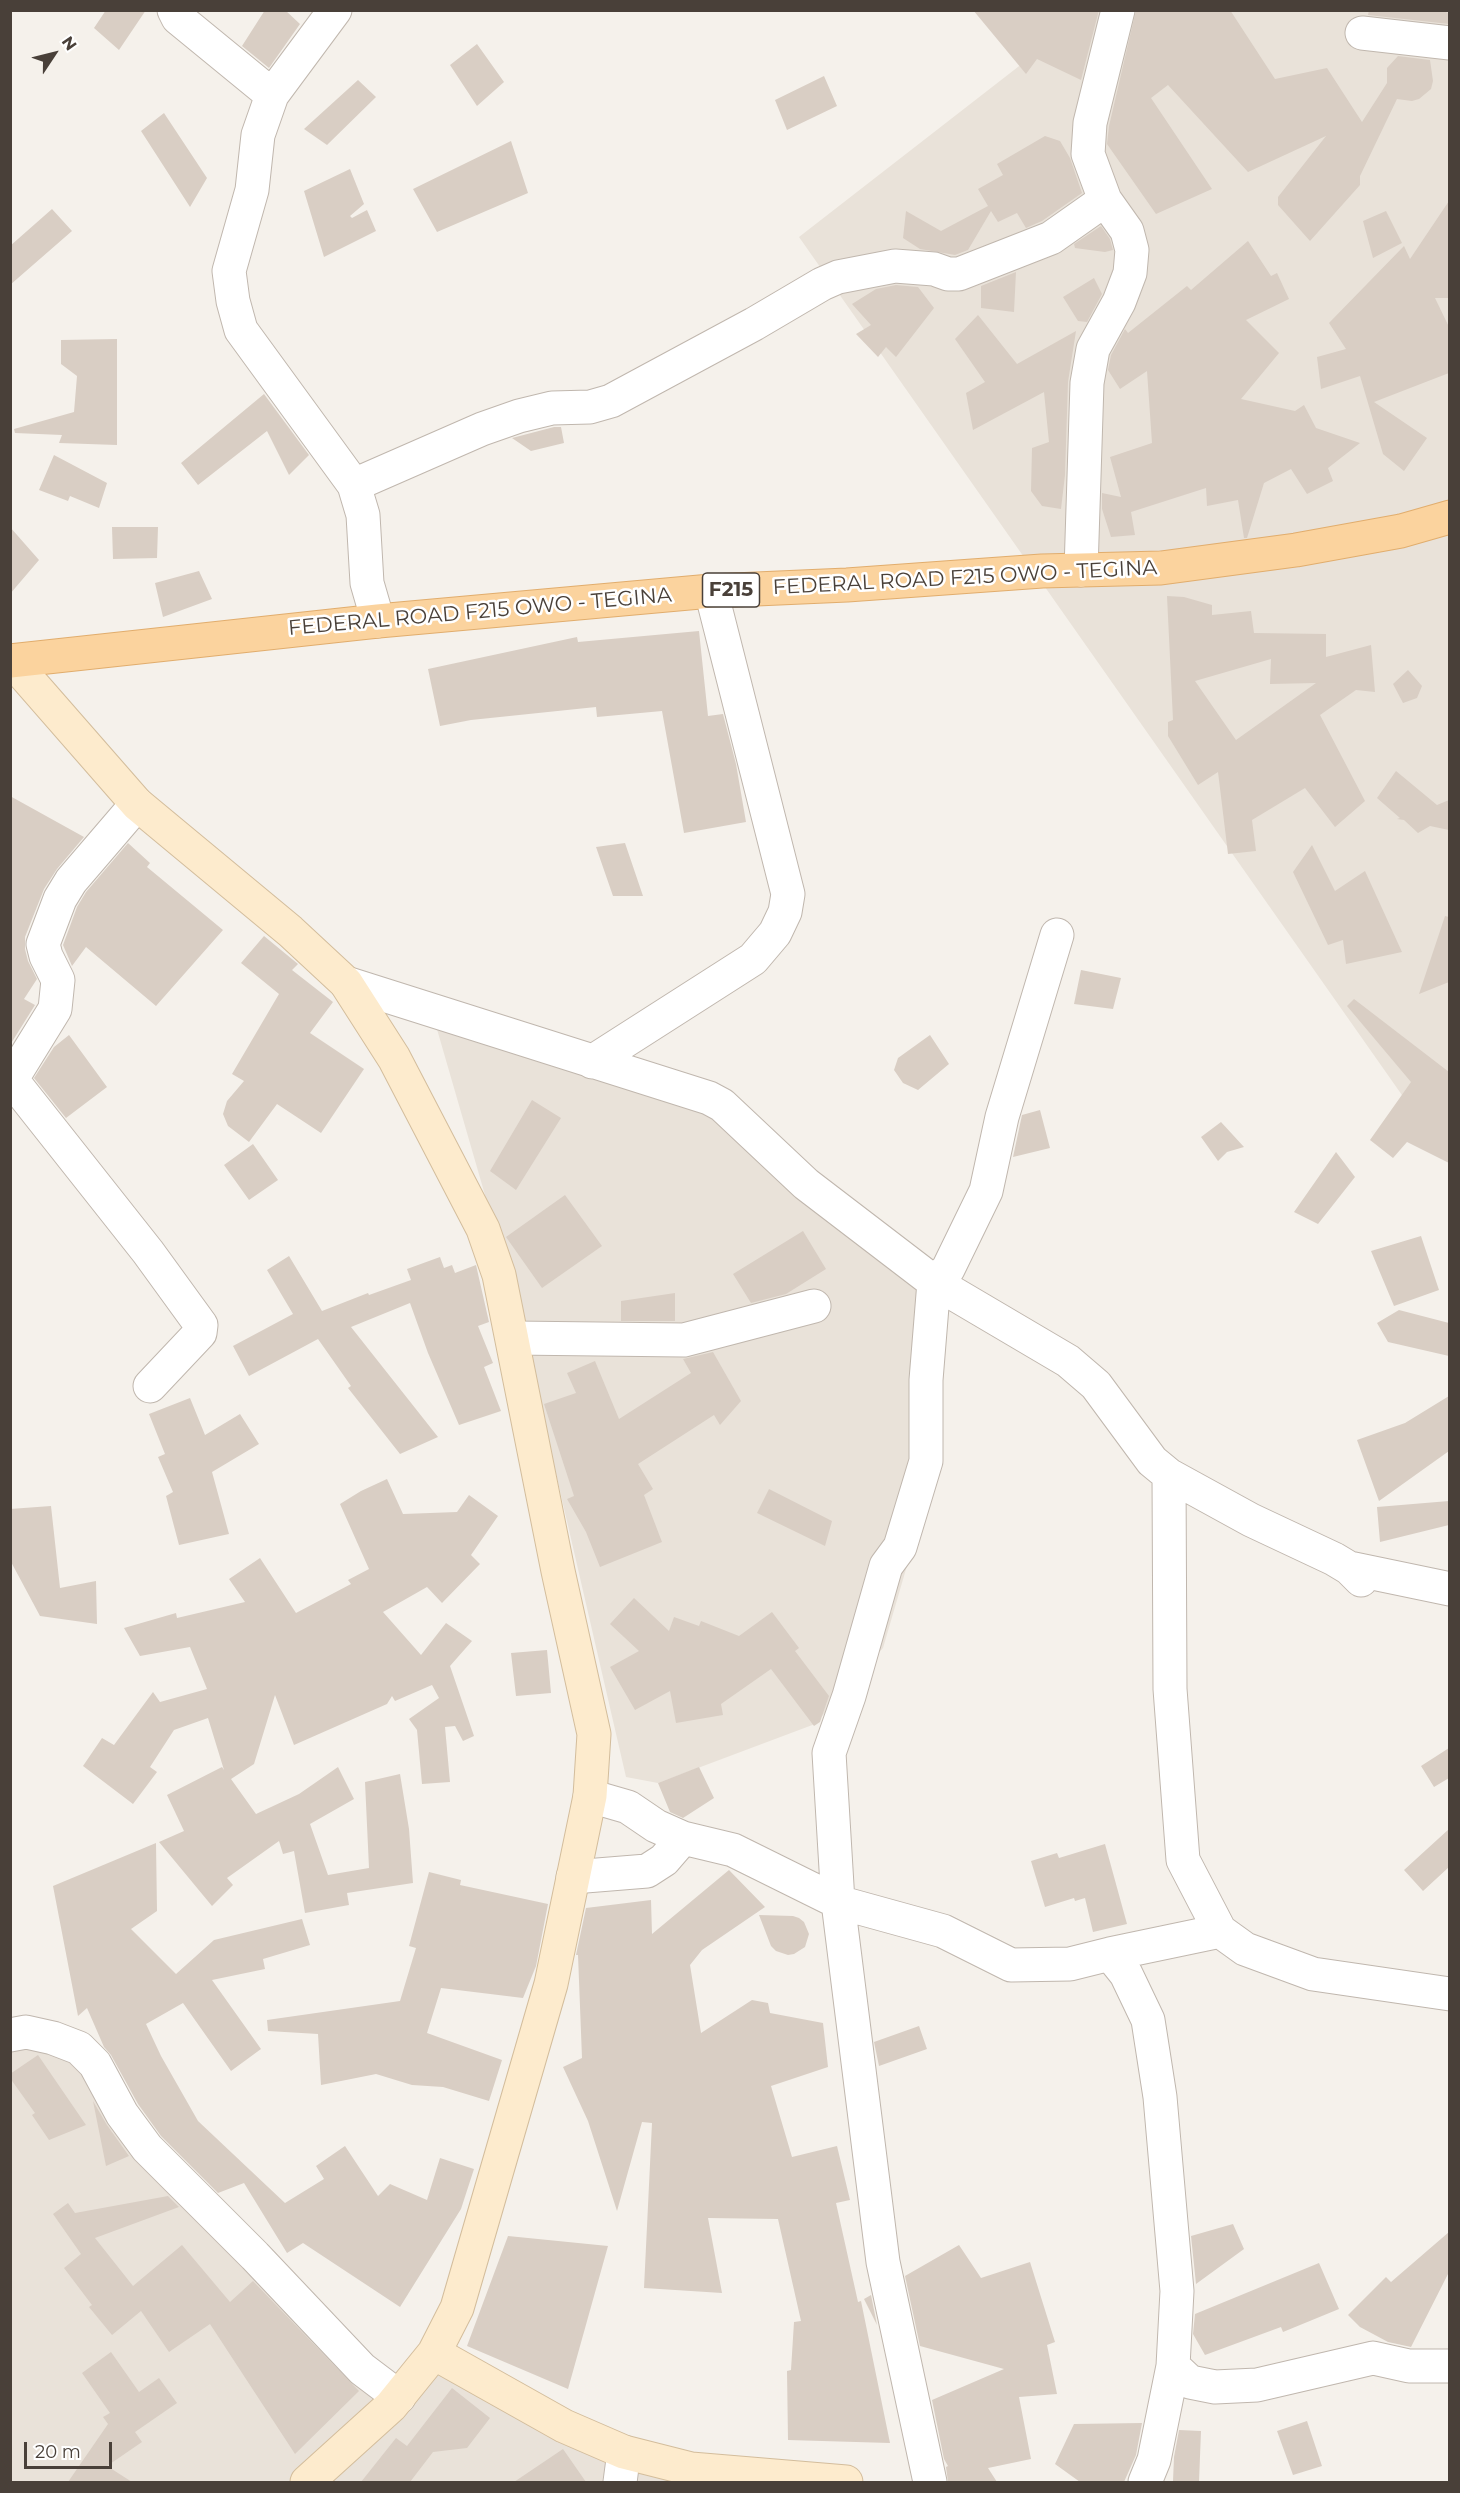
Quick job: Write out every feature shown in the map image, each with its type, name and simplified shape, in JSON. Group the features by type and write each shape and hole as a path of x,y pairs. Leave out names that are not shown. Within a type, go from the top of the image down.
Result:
{"main road":[{"name":"FEDERAL ROAD F215 OWO - TEGINA","path":"11,661 378,621 711,591 1081,570 1161,568 1296,550 1401,531 1449,517"}],"street":[{"path":"174,10 178,18 272,95"},
{"path":"335,10 272,95 258,135 252,190 229,271 233,301 241,330 354,484 363,515 367,583 378,621"},
{"path":"1081,570 1087,383 1093,349 1119,302 1130,273 1132,250 1127,231 1105,200 1088,154 1090,123 1118,10"},
{"path":"1362,33 1449,43"},
{"path":"354,484 482,429 519,416 552,408 590,407 611,401 830,280 895,266 934,269 948,274 959,274 1052,238 1105,200"},
{"path":"592,1062 753,960 775,933 785,912 788,894 711,591"},
{"path":"11,661 137,804 290,931 346,983 394,1058 483,1229 500,1275 513,1338 519,1384 594,1734 590,1796 551,1984 474,2257 457,2308 435,2352 399,2397 307,2482"},
{"path":"137,804 71,881 60,899 43,944 46,956 58,980 55,1009 11,1081 42,1115 198,1317 201,1325 200,1333 150,1386"},
{"path":"930,2482 883,2262 838,1902 829,1753 849,1696 886,1566 900,1546 926,1461 926,1380 934,1282 948,1269 986,1191 1002,1117 1057,935"},
{"path":"346,983 409,1001 709,1098 722,1105 806,1184 934,1282 1068,1361 1096,1386 1152,1461 1169,1475 1355,1574 1449,1590"},
{"path":"513,1338 684,1340 814,1306"},
{"path":"1169,1475 1170,1689 1183,1860 1220,1931 1245,1949 1313,1974 1449,1994"},
{"path":"590,1796 628,1807 656,1826 683,1838 733,1850 838,1902 944,1931 1011,1965 1071,1964 1220,1931"},
{"path":"573,1877 648,1871 664,1860 683,1838"},
{"path":"1110,1954 1126,1974 1148,2020 1157,2075 1177,2291 1173,2366 1154,2460 1145,2482"},
{"path":"10,2035 26,2032 53,2038 79,2048 95,2064 122,2114 147,2148 255,2256 362,2369 399,2397"},
{"path":"435,2352 564,2426 622,2467 691,2469 846,2482"},
{"path":"1173,2366 1190,2382 1215,2387 1257,2385 1373,2358 1409,2366 1449,2366"}],"shaded area":[{"path":"1090,11 1449,11 1449,1162 799,237"},
{"path":"432,1012 720,1110 928,1280 918,1528 883,1648 815,1724 658,1783 626,1777 518,1309"},
{"path":"10,2041 84,2056 387,2402 439,2352 563,2417 694,2465 829,2482 11,2482"}],"building":[{"path":"106,10 146,10 119,50 94,28"},
{"path":"265,10 285,10 300,24 269,68 242,46"},
{"path":"973,10 1099,10 1081,80 1037,59 1026,74"},
{"path":"1136,10 1230,10 1275,79 1327,68 1362,122 1387,83 1387,68 1398,56 1430,60 1433,81 1431,89 1419,99 1412,101 1397,99 1360,176 1360,185 1310,241 1278,205 1278,197 1326,136 1248,172 1168,85 1151,98 1212,189 1156,214 1107,144 1109,126"},
{"path":"1369,10 1439,10 1449,13 1449,24 1368,15"},
{"path":"477,44 504,82 477,106 450,65"},
{"path":"824,76 837,106 787,130 775,100"},
{"path":"358,80 376,97 327,145 304,129"},
{"path":"164,113 207,178 190,207 141,131"},
{"path":"1045,136 1060,141 1070,158 1082,193 1042,221 1026,228 1017,213 998,222 991,211 968,250 955,255 920,249 903,238 906,211 941,231 988,206 978,189 1003,175 997,164"},
{"path":"511,141 528,193 437,232 413,189"},
{"path":"350,169 364,204 350,216 352,218 367,210 376,231 324,257 304,191"},
{"path":"1449,201 1449,298 1435,298 1449,327 1449,373 1374,402 1427,438 1404,471 1383,454 1360,376 1321,389 1317,357 1346,349 1329,323 1404,246 1410,259"},
{"path":"52,209 72,231 10,285 10,246"},
{"path":"1386,211 1402,243 1373,258 1363,221"},
{"path":"1101,226 1110,239 1113,250 1105,252 1075,248 1074,244"},
{"path":"1248,241 1271,276 1277,273 1289,299 1246,320 1279,353 1241,399 1295,411 1304,405 1316,428 1360,443 1328,468 1333,481 1307,494 1291,469 1264,483 1247,538 1244,538 1238,500 1207,506 1206,488 1131,512 1135,535 1111,537 1102,509 1102,493 1121,497 1110,457 1152,443 1147,371 1120,389 1108,370 1111,355 1125,329 1128,333 1187,286 1191,290"},
{"path":"1016,272 1014,312 981,308 981,286"},
{"path":"1094,278 1102,294 1087,322 1078,321 1063,297"},
{"path":"896,285 918,287 934,308 896,357 886,347 878,357 856,334 871,325 852,304 876,289"},
{"path":"978,315 1017,364 1076,331 1068,382 1065,475 1061,509 1042,506 1031,491 1032,448 1049,442 1044,392 973,430 966,393 985,382 955,339"},
{"path":"117,339 117,445 59,443 62,435 15,433 14,429 74,412 77,376 61,364 61,340"},
{"path":"264,394 309,455 289,475 267,431 198,485 181,463"},
{"path":"561,427 564,443 531,451 512,438"},
{"path":"54,455 107,483 99,508 70,496 68,501 39,490"},
{"path":"10,527 39,560 10,594"},
{"path":"112,527 158,527 157,558 113,559"},
{"path":"199,571 212,599 163,617 155,583"},
{"path":"1167,596 1184,597 1212,605 1212,615 1251,611 1254,633 1326,634 1326,657 1371,645 1375,692 1356,690 1320,715 1365,801 1335,827 1305,788 1252,820 1256,851 1228,854 1218,772 1198,785 1168,736 1168,722 1173,720","holes":["1271,659 1270,684 1316,683 1236,740 1195,681"]},
{"path":"699,631 708,716 723,714 736,764 746,822 684,833 662,711 597,717 596,707 471,720 440,726 428,669 577,637 578,642"},
{"path":"1408,670 1422,686 1417,698 1403,703 1393,684"},
{"path":"1396,771 1437,805 1449,800 1449,830 1430,826 1418,833 1404,820 1397,819 1400,818 1377,798"},
{"path":"10,796 84,837 57,869 44,889 25,937 28,961 37,979 24,999 35,1005 10,1045"},
{"path":"128,843 150,863 147,867 223,930 156,1006 86,947 72,966 63,945 77,907 86,892"},
{"path":"625,843 643,896 613,896 596,847"},
{"path":"1312,845 1335,891 1365,871 1402,952 1346,964 1343,940 1328,945 1293,872"},
{"path":"1445,916 1449,917 1449,982 1419,994"},
{"path":"264,936 298,964 292,970 333,1002 310,1033 364,1069 321,1133 277,1104 249,1142 228,1126 223,1114 227,1101 244,1081 232,1074 279,994 241,963"},
{"path":"1081,970 1121,978 1113,1009 1074,1004"},
{"path":"1354,999 1449,1072 1449,1163 1407,1142 1393,1158 1370,1140 1411,1082 1347,1006"},
{"path":"69,1035 107,1087 66,1118 34,1078 54,1047"},
{"path":"930,1035 949,1064 918,1090 903,1083 894,1070 898,1058"},
{"path":"532,1100 561,1118 516,1190 490,1171"},
{"path":"1040,1110 1050,1148 1013,1157 1022,1115"},
{"path":"1221,1122 1244,1147 1227,1152 1218,1161 1201,1137"},
{"path":"253,1144 278,1180 249,1200 224,1165"},
{"path":"1336,1152 1355,1177 1318,1224 1294,1212"},
{"path":"565,1195 602,1246 542,1288 506,1237"},
{"path":"803,1231 826,1269 786,1294 751,1303 733,1274"},
{"path":"1421,1236 1439,1290 1394,1306 1371,1251"},
{"path":"289,1256 322,1311 368,1293 369,1295 411,1280 407,1269 440,1257 444,1268 452,1265 455,1273 476,1265 489,1322 478,1326 493,1363 484,1367 501,1411 459,1425 428,1353 410,1303 351,1327 438,1437 400,1454 348,1388 351,1386 318,1339 249,1376 233,1346 293,1314 267,1270"},
{"path":"675,1293 675,1321 621,1321 621,1301"},
{"path":"1399,1310 1449,1323 1449,1356 1388,1342 1377,1323"},
{"path":"713,1352 741,1401 720,1425 714,1415 638,1464 653,1489 644,1495 662,1542 600,1567 586,1532 567,1499 574,1496 544,1404 576,1393 567,1373 595,1361 619,1419 691,1373 683,1359"},
{"path":"1449,1396 1449,1451 1379,1501 1357,1440 1405,1423"},
{"path":"190,1398 205,1435 240,1414 259,1444 212,1472 229,1534 179,1545 166,1496 173,1492 158,1457 165,1454 149,1414"},
{"path":"387,1479 403,1514 457,1512 469,1495 498,1516 471,1555 480,1564 442,1603 427,1587 383,1612 421,1655 446,1623 472,1641 450,1666 474,1736 463,1741 455,1726 445,1727 450,1782 422,1784 417,1730 409,1719 439,1698 432,1685 395,1701 392,1696 387,1704 294,1745 275,1695 254,1764 231,1779 256,1814 299,1794 338,1767 354,1799 310,1824 328,1875 369,1868 365,1782 400,1774 409,1829 413,1883 347,1893 349,1905 305,1913 294,1851 283,1854 279,1841 227,1878 233,1885 212,1906 159,1842 184,1831 167,1795 222,1767 224,1770 208,1718 174,1730 150,1767 157,1772 133,1804 83,1766 102,1738 114,1745 153,1692 160,1702 207,1689 190,1647 140,1656 124,1628 176,1613 177,1618 245,1602 229,1579 260,1558 296,1613 351,1584 348,1580 369,1569 340,1504"},
{"path":"769,1489 832,1521 825,1546 757,1513"},
{"path":"1449,1501 1449,1525 1380,1542 1377,1507"},
{"path":"51,1506 60,1588 96,1581 97,1624 40,1616 10,1560 10,1509"},
{"path":"634,1598 669,1631 674,1617 699,1626 701,1621 739,1636 772,1612 799,1648 795,1651 829,1696 820,1722 814,1726 771,1669 721,1704 723,1715 676,1723 670,1691 635,1710 610,1667 639,1651 610,1624"},
{"path":"547,1650 551,1693 516,1696 511,1653"},
{"path":"1449,1748 1449,1778 1434,1787 1421,1766"},
{"path":"699,1767 714,1798 683,1818 670,1812 658,1783"},
{"path":"1449,1829 1449,1867 1423,1891 1404,1870"},
{"path":"156,1843 157,1911 131,1929 176,1974 214,1940 302,1919 310,1945 263,1959 265,1969 212,1980 261,2049 231,2071 183,2003 146,2024 161,2056 198,2121 285,2203 324,2179 316,2166 345,2146 378,2196 390,2184 427,2200 440,2158 474,2169 461,2209 400,2307 303,2243 287,2253 244,2183 218,2193 161,2136 138,2104 111,2055 104,2047 87,2008 78,2016 53,1886"},
{"path":"1105,1844 1127,1924 1093,1932 1085,1898 1075,1901 1074,1898 1045,1907 1031,1861 1057,1853 1059,1858"},
{"path":"729,1870 765,1907 702,1950 690,1965 701,2033 752,2000 768,2003 770,2013 823,2023 828,2067 771,2086 792,2157 837,2146 850,2200 836,2203 858,2302 861,2301 890,2443 788,2440 787,2371 791,2370 794,2322 801,2321 778,2219 708,2218 722,2293 644,2288 652,2123 642,2122 617,2211 588,2121 563,2067 582,2058 578,1955 576,1955 586,1908 651,1900 652,1934"},
{"path":"429,1872 461,1880 460,1885 548,1904 536,1966 523,1998 441,1988 427,2033 502,2060 489,2101 443,2087 412,2085 376,2074 321,2085 318,2034 268,2031 267,2020 400,2001 416,1948 409,1946"},
{"path":"759,1915 799,1918 804,1922 809,1934 805,1947 788,1955 776,1951 771,1946"},
{"path":"919,2026 927,2049 879,2066 874,2042"},
{"path":"38,2055 86,2125 49,2140 32,2115 35,2113 10,2078 10,2074"},
{"path":"93,2101 129,2156 106,2166"},
{"path":"168,2196 179,2207 95,2238 133,2286 182,2245 230,2302 253,2281 359,2391 295,2454 210,2324 169,2352 141,2311 112,2335 89,2307 92,2305 64,2268 81,2254 53,2214 68,2203 75,2213"},
{"path":"1233,2224 1244,2249 1196,2284 1191,2236"},
{"path":"1449,2232 1449,2272 1411,2347 1388,2342 1360,2327 1348,2315 1386,2277 1391,2282"},
{"path":"508,2236 608,2246 568,2389 467,2346"},
{"path":"959,2245 981,2278 1030,2262 1055,2342 1047,2345 1057,2394 1019,2397 1031,2459 988,2468 997,2482 948,2482 946,2467 948,2466 944,2459 932,2400 1004,2369 920,2346 905,2276"},
{"path":"1319,2263 1339,2309 1283,2332 1281,2327 1205,2355 1193,2334 1195,2314"},
{"path":"871,2295 877,2325 864,2299"},
{"path":"111,2352 139,2392 159,2378 177,2403 135,2432 142,2442 107,2466 132,2482 68,2482 108,2424 103,2417 110,2413 82,2373"},
{"path":"452,2388 490,2418 467,2448 433,2452 410,2482 361,2482 396,2438 407,2446"},
{"path":"1307,2421 1322,2466 1293,2475 1277,2431"},
{"path":"1142,2423 1136,2455 1124,2482 1080,2482 1055,2464 1074,2424"},
{"path":"1179,2430 1201,2431 1199,2482 1173,2481 1174,2457"},
{"path":"563,2449 586,2482 514,2482"}]}
